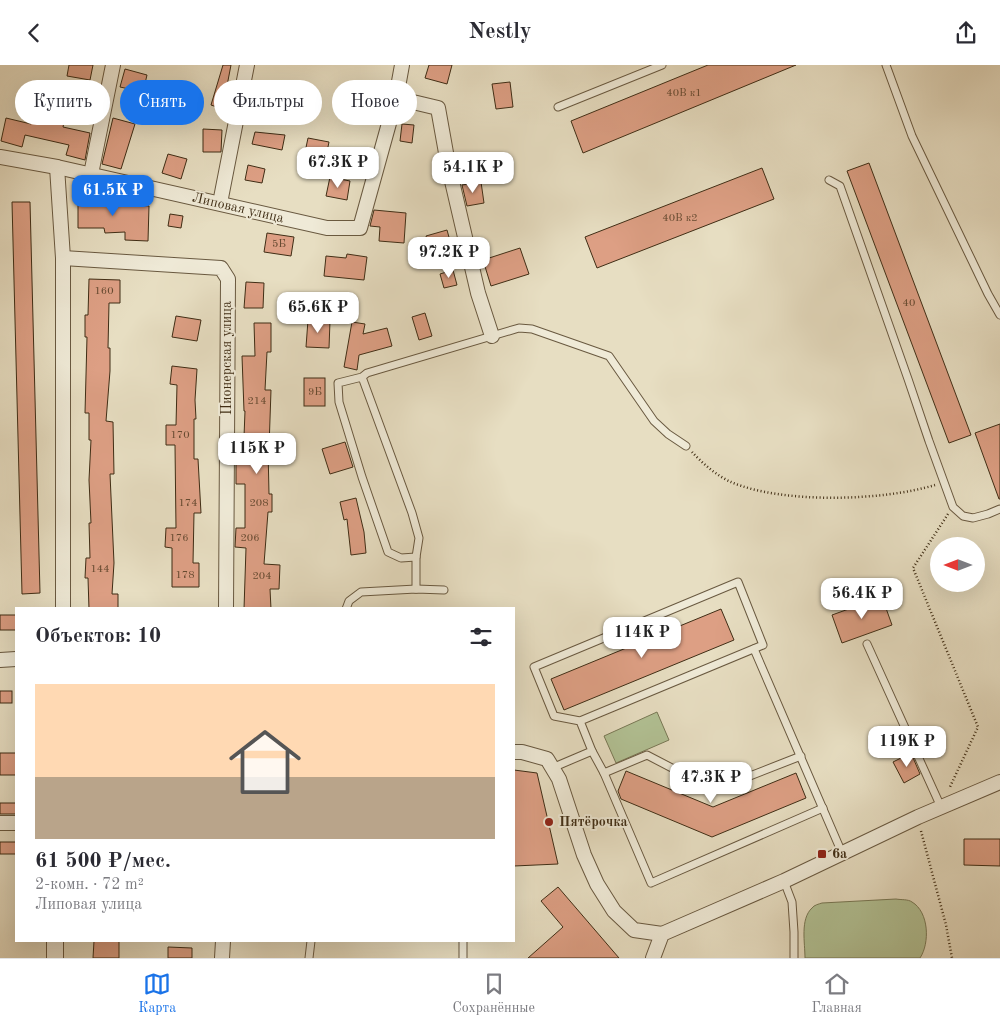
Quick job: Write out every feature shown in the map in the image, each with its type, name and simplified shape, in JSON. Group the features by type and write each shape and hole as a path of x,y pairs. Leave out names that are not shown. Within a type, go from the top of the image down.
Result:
{"street":[{"path":"91,174 114,65"},
{"path":"220,203 247,65"},
{"path":"399,80 402,65"},
{"path":"417,103 438,108 448,164 478,293 492,336"},
{"name":"Липовая улица","path":"0,157 91,174 327,228 360,227 388,125"},
{"path":"57,167 63,258 63,607"},
{"name":"Пионерская улица","path":"63,258 221,268 228,279 226,607"},
{"path":"0,660 15,659"},
{"path":"515,753 522,752 547,759 559,779 584,855 597,884 614,911 634,930 662,935 784,881 918,817 1000,782"},
{"path":"0,823 15,823"},
{"path":"652,958 662,935"},
{"path":"55,942 55,958"},
{"path":"222,958 223,942"}],"lane":[{"path":"558,107 662,65"},
{"path":"886,65 912,136 988,295 1000,315"},
{"path":"829,180 840,186 928,441 954,507 963,516 973,518 1000,509"},
{"path":"416,557 401,558 388,552 352,447 347,422 339,402 338,383 519,328 532,329 609,356 654,421 668,434 686,446"},
{"path":"362,377 412,513 419,538 416,557 416,589"},
{"path":"738,582 764,645 580,721 554,716 534,667 738,582"},
{"path":"347,607 349,601 361,592 416,589 444,590"},
{"path":"868,643 941,807"},
{"path":"754,649 842,853"},
{"path":"580,721 651,883 823,808"},
{"path":"552,768 592,751"},
{"path":"604,773 647,755 714,790 800,756"},
{"path":"784,881 792,902 794,958"},
{"path":"309,958 311,942"},
{"path":"463,942 463,958"}],"path":[{"path":"686,446 699,460 730,481 763,491 791,495 866,497 920,490 944,482"},
{"path":"941,807 978,727 913,568 954,507"},
{"path":"918,817 946,925 952,958"}],"green space":[{"path":"657,712 669,740 616,763 604,736"},
{"path":"896,899 910,901 918,907 925,920 925,944 920,958 805,958 806,918 814,906 822,903"}],"building":[{"path":"69,65 93,65 90,80 67,76"},
{"path":"223,65 231,65 228,80 218,80"},
{"path":"429,65 452,65 447,84 425,78"},
{"path":"708,65 796,65 583,153 571,121"},
{"path":"125,69 147,75 146,80 122,80"},
{"path":"510,82 513,107 496,109 492,84"},
{"path":"214,95 214,106 211,105"},
{"path":"6,118 15,120 15,125 63,125 63,127 90,133 85,160 66,155 69,145 25,135 22,147 1,141"},
{"path":"113,118 120,120 120,125 135,125 121,169 102,164"},
{"path":"402,125 414,125 412,143 400,141"},
{"path":"203,129 222,130 221,152 203,152"},
{"path":"255,132 285,135 282,150 252,144"},
{"path":"308,138 329,142 325,161 304,157"},
{"path":"168,154 187,159 181,179 162,173"},
{"path":"869,163 971,435 949,443 847,171"},
{"path":"248,165 265,169 262,183 245,180"},
{"path":"762,168 774,199 597,268 585,237"},
{"path":"330,177 350,181 347,200 326,196"},
{"path":"481,182 484,203 467,206 462,185"},
{"path":"78,186 92,186 91,204 149,206 148,241 125,240 125,232 105,233 104,228 78,228"},
{"path":"12,202 30,202 40,593 22,594"},
{"path":"374,210 406,213 404,243 379,241 380,227 370,226"},
{"path":"170,214 183,216 181,228 168,226"},
{"path":"447,230 452,248 431,254 426,236"},
{"path":"267,233 294,237 291,256 264,252"},
{"path":"520,248 529,274 491,286 483,260"},
{"path":"347,254 367,257 364,280 324,276 326,256 346,258"},
{"path":"453,270 457,285 444,288 440,274"},
{"path":"89,279 120,280 120,303 109,303 108,348 110,348 110,371 106,421 113,422 114,474 110,474 114,563 112,594 118,594 118,607 89,607 88,578 85,578 86,558 90,558 89,523 91,523 89,480 91,440 89,440 89,413 85,413 87,337 85,337 85,315 88,315"},
{"path":"246,282 264,283 263,308 244,308"},
{"path":"425,313 432,336 419,340 412,317"},
{"path":"176,316 201,320 197,341 172,337"},
{"path":"308,320 330,321 329,348 306,347"},
{"path":"352,322 365,324 363,334 387,328 392,346 359,355 357,370 344,367"},
{"path":"254,323 271,323 271,352 267,352 265,390 271,390 268,448 269,494 272,494 272,512 268,512 264,564 280,565 279,589 270,589 271,607 244,607 246,548 235,547 236,528 245,528 245,484 236,484 236,463 243,463 245,411 242,356 255,356"},
{"path":"172,366 197,369 194,459 198,459 201,513 194,513 193,563 199,563 199,587 172,587 172,548 165,547 166,528 176,528 175,445 166,445 166,425 176,425 177,385 170,384"},
{"path":"304,378 325,378 325,406 304,406"},
{"path":"1000,424 1000,499 999,499 975,433"},
{"path":"345,442 353,467 330,474 322,449"},
{"path":"356,498 364,532 366,553 351,555 347,519 344,520 340,502"},
{"path":"882,597 892,625 842,643 832,615"},
{"path":"721,609 734,640 564,710 551,679"},
{"path":"0,615 15,615 15,630 0,630"},
{"path":"0,691 12,691 12,703 0,703"},
{"path":"0,753 15,753 15,775 0,775"},
{"path":"911,753 920,774 904,783 893,762"},
{"path":"515,770 537,773 558,864 515,866"},
{"path":"626,771 713,807 796,773 806,798 712,837 621,799 618,791"},
{"path":"0,803 15,803 15,814 0,814"},
{"path":"964,839 1000,839 1000,866 964,865"},
{"path":"0,842 15,842 15,854 0,854"},
{"path":"558,887 619,958 528,958 563,927 541,901"},
{"path":"94,942 119,942 119,958 93,958"},
{"path":"168,947 192,948 192,958 168,958"}],"place":[{"name":"Пятёрочка","path":"549,822"},
{"name":"6а","path":"822,854"}]}
